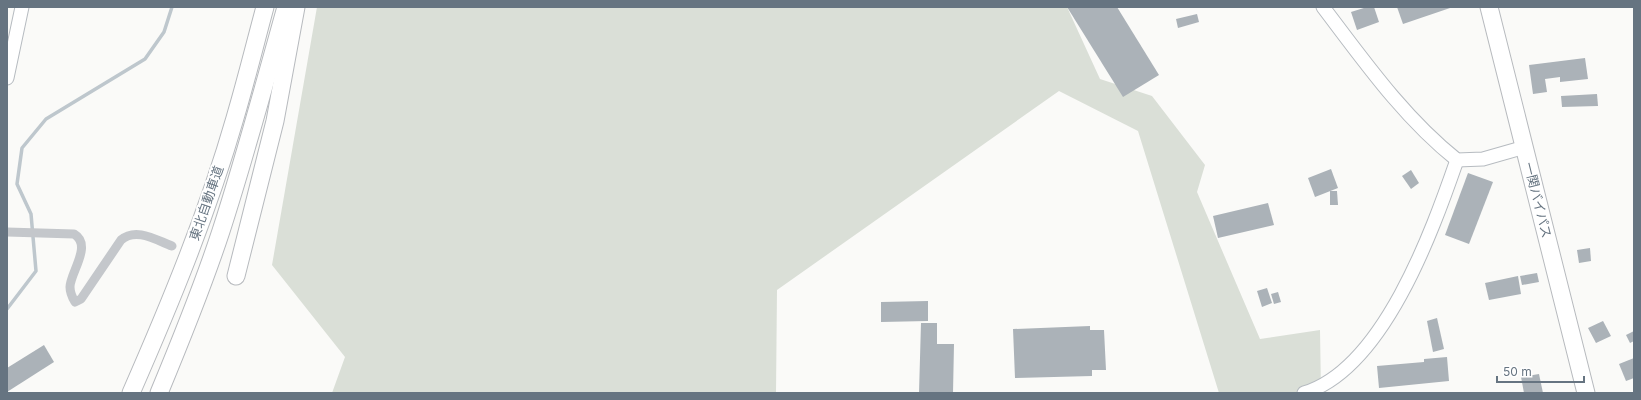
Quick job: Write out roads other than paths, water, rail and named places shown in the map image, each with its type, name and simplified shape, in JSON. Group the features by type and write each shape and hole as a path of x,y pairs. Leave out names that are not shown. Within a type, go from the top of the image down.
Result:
{"highway":[{"name":"東北自動車道","path":"131,393 162,321 200,223 235,119 265,7"},
{"name":"東北自動車道","path":"159,393 186,329 220,233 255,121 286,7"},
{"path":"236,276 275,121 296,7"},
{"name":"一関バイパス","path":"1489,7 1586,393"}],"street":[{"path":"7,78 22,7"},
{"path":"1323,7 1354,49 1421,129 1457,160 1483,159 1525,147"},
{"path":"1304,393 1336,376 1357,357 1390,314 1429,236 1457,160"},
{"path":"7,232 74,234 79,237 81,242 79,264 70,285 70,294 75,302 81,299 121,240 128,234 136,233 172,246"}],"waterway":[{"path":"7,309 36,271 31,214 17,184 22,148 46,119 145,59 164,32 172,7"}]}
